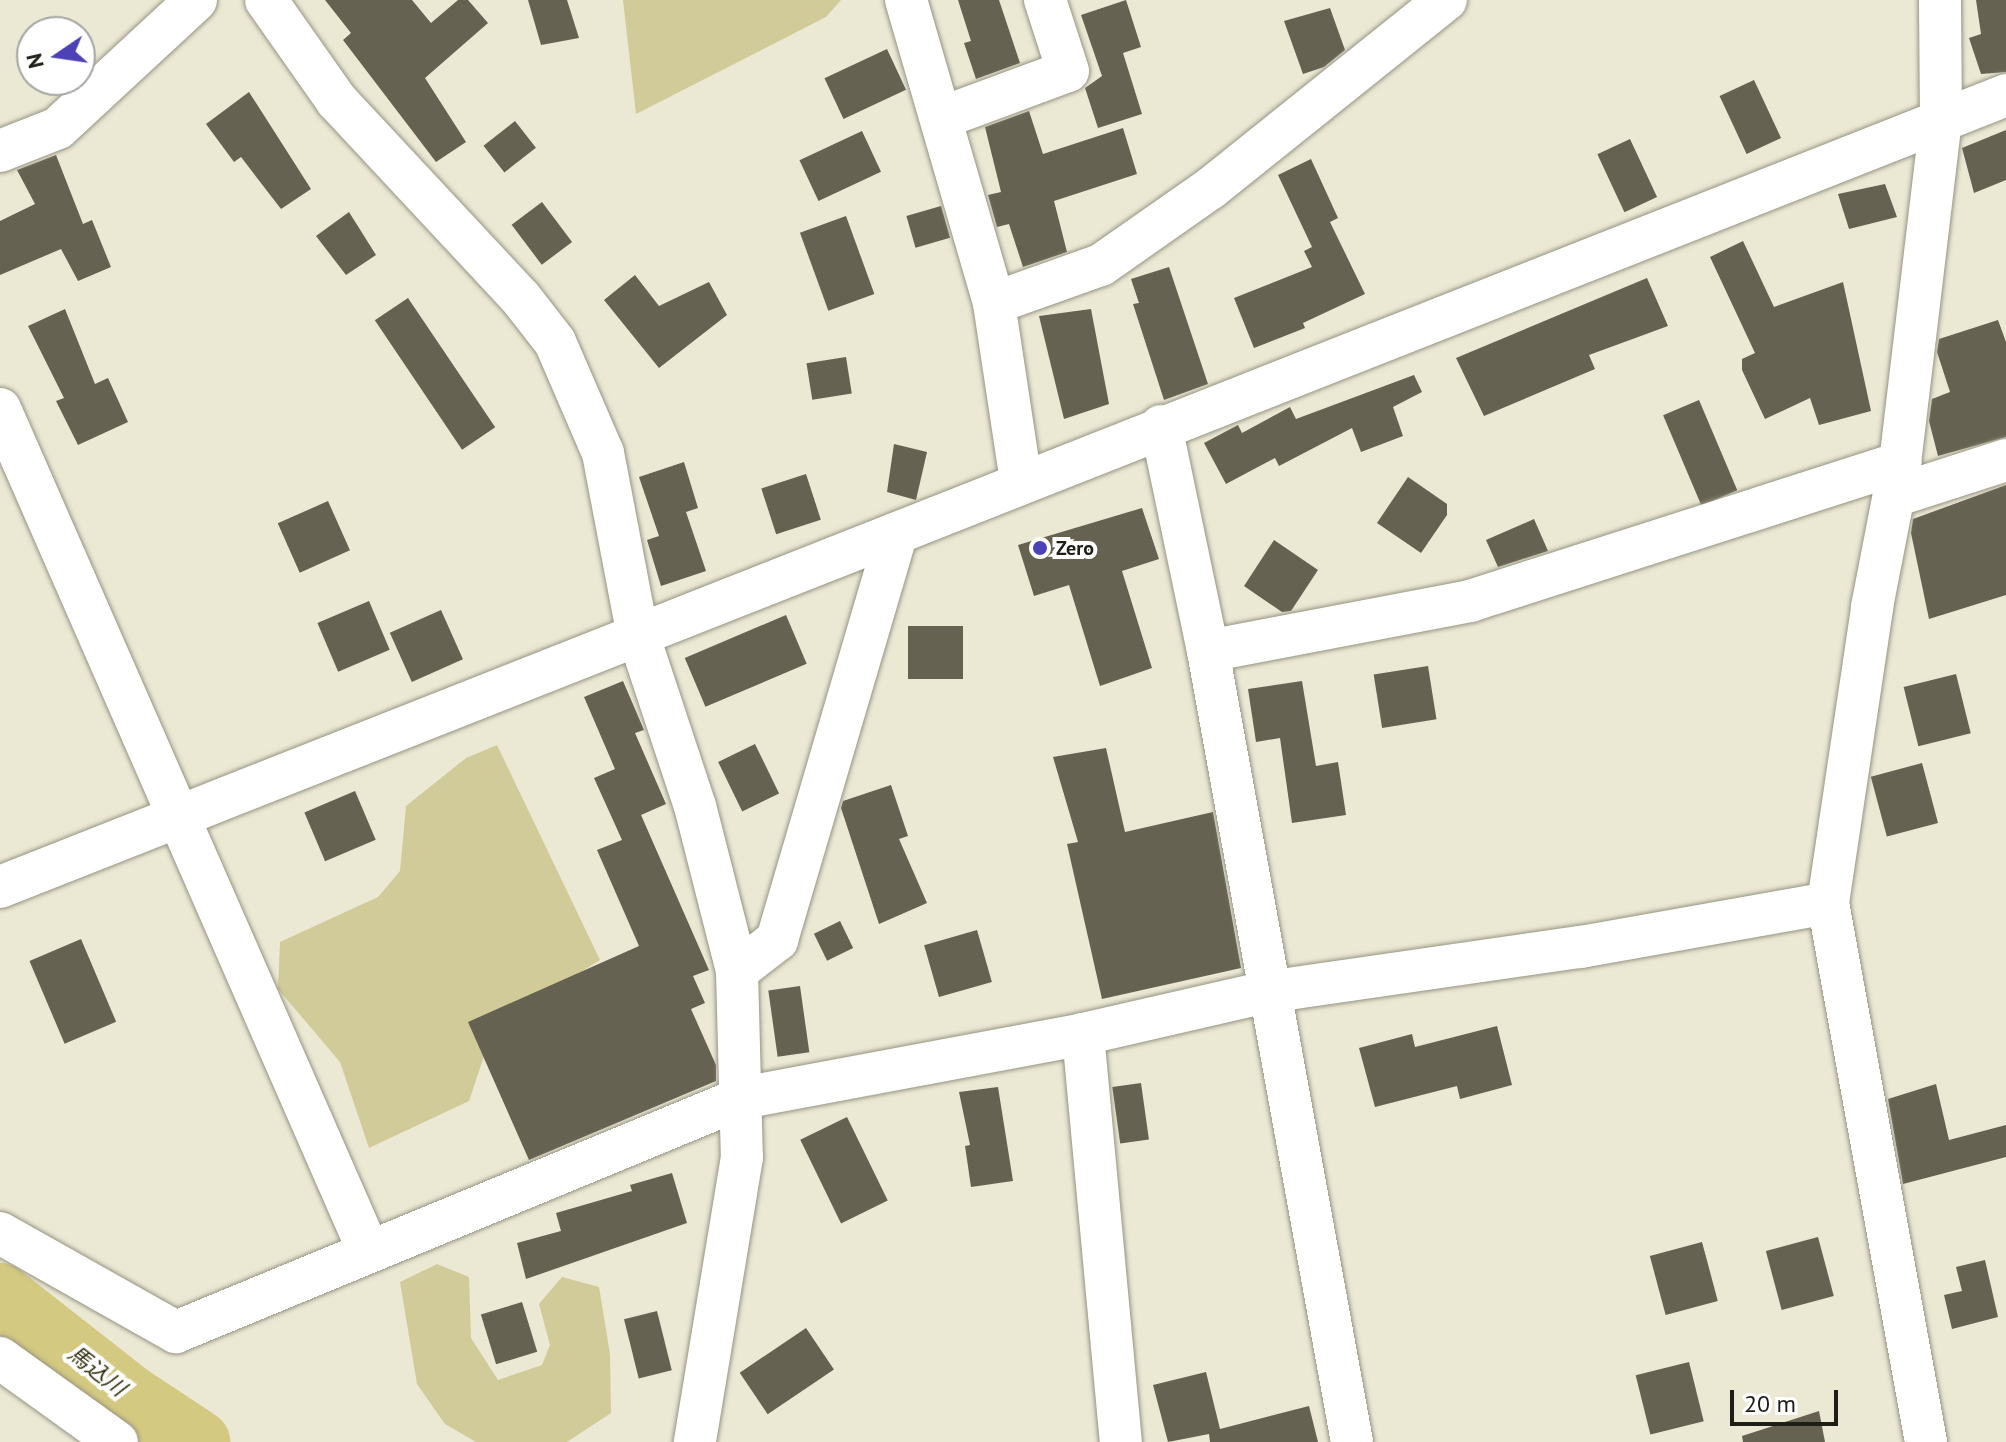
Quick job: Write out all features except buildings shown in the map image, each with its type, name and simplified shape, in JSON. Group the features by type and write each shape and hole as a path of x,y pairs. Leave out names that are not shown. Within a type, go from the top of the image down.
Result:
{"street":[{"path":"0,151 58,128 196,0"},
{"path":"266,0 337,101 520,297 555,342 603,453 637,631 695,806 737,971 742,1157 695,1442"},
{"path":"906,0 994,303 1021,482"},
{"path":"941,118 1068,71 1045,0"},
{"path":"994,303 1101,265 1211,188 1446,0"},
{"path":"1926,1442 1828,903 1897,480 1941,119 1940,0"},
{"path":"0,887 176,819 637,631 897,533 1161,426 2006,95"},
{"path":"0,409 176,819 369,1252"},
{"path":"1161,426 1208,651 1267,992 1297,1129 1352,1442"},
{"path":"1208,651 1470,601 1897,480 2006,460"},
{"path":"737,971 777,940 897,533"},
{"path":"0,1233 176,1332 742,1098 1083,1034 1267,992 1581,947 1828,903"},
{"path":"1083,1034 1121,1442"},
{"path":"0,1358 117,1442"}],"shaded area":[{"path":"623,0 841,0 826,17 636,114"},
{"path":"497,745 600,960 494,1026 469,1101 369,1148 340,1062 278,989 280,942 378,897 400,871 406,806 466,758"},
{"path":"437,1264 469,1277 471,1338 498,1380 542,1365 550,1345 539,1304 562,1277 599,1287 610,1354 611,1413 567,1442 476,1442 445,1424 417,1384 400,1282"}],"waterway":[{"name":"馬込川","path":"0,1295 130,1397 198,1442"}],"place":[{"name":"Zero","path":"1040,548"}]}
